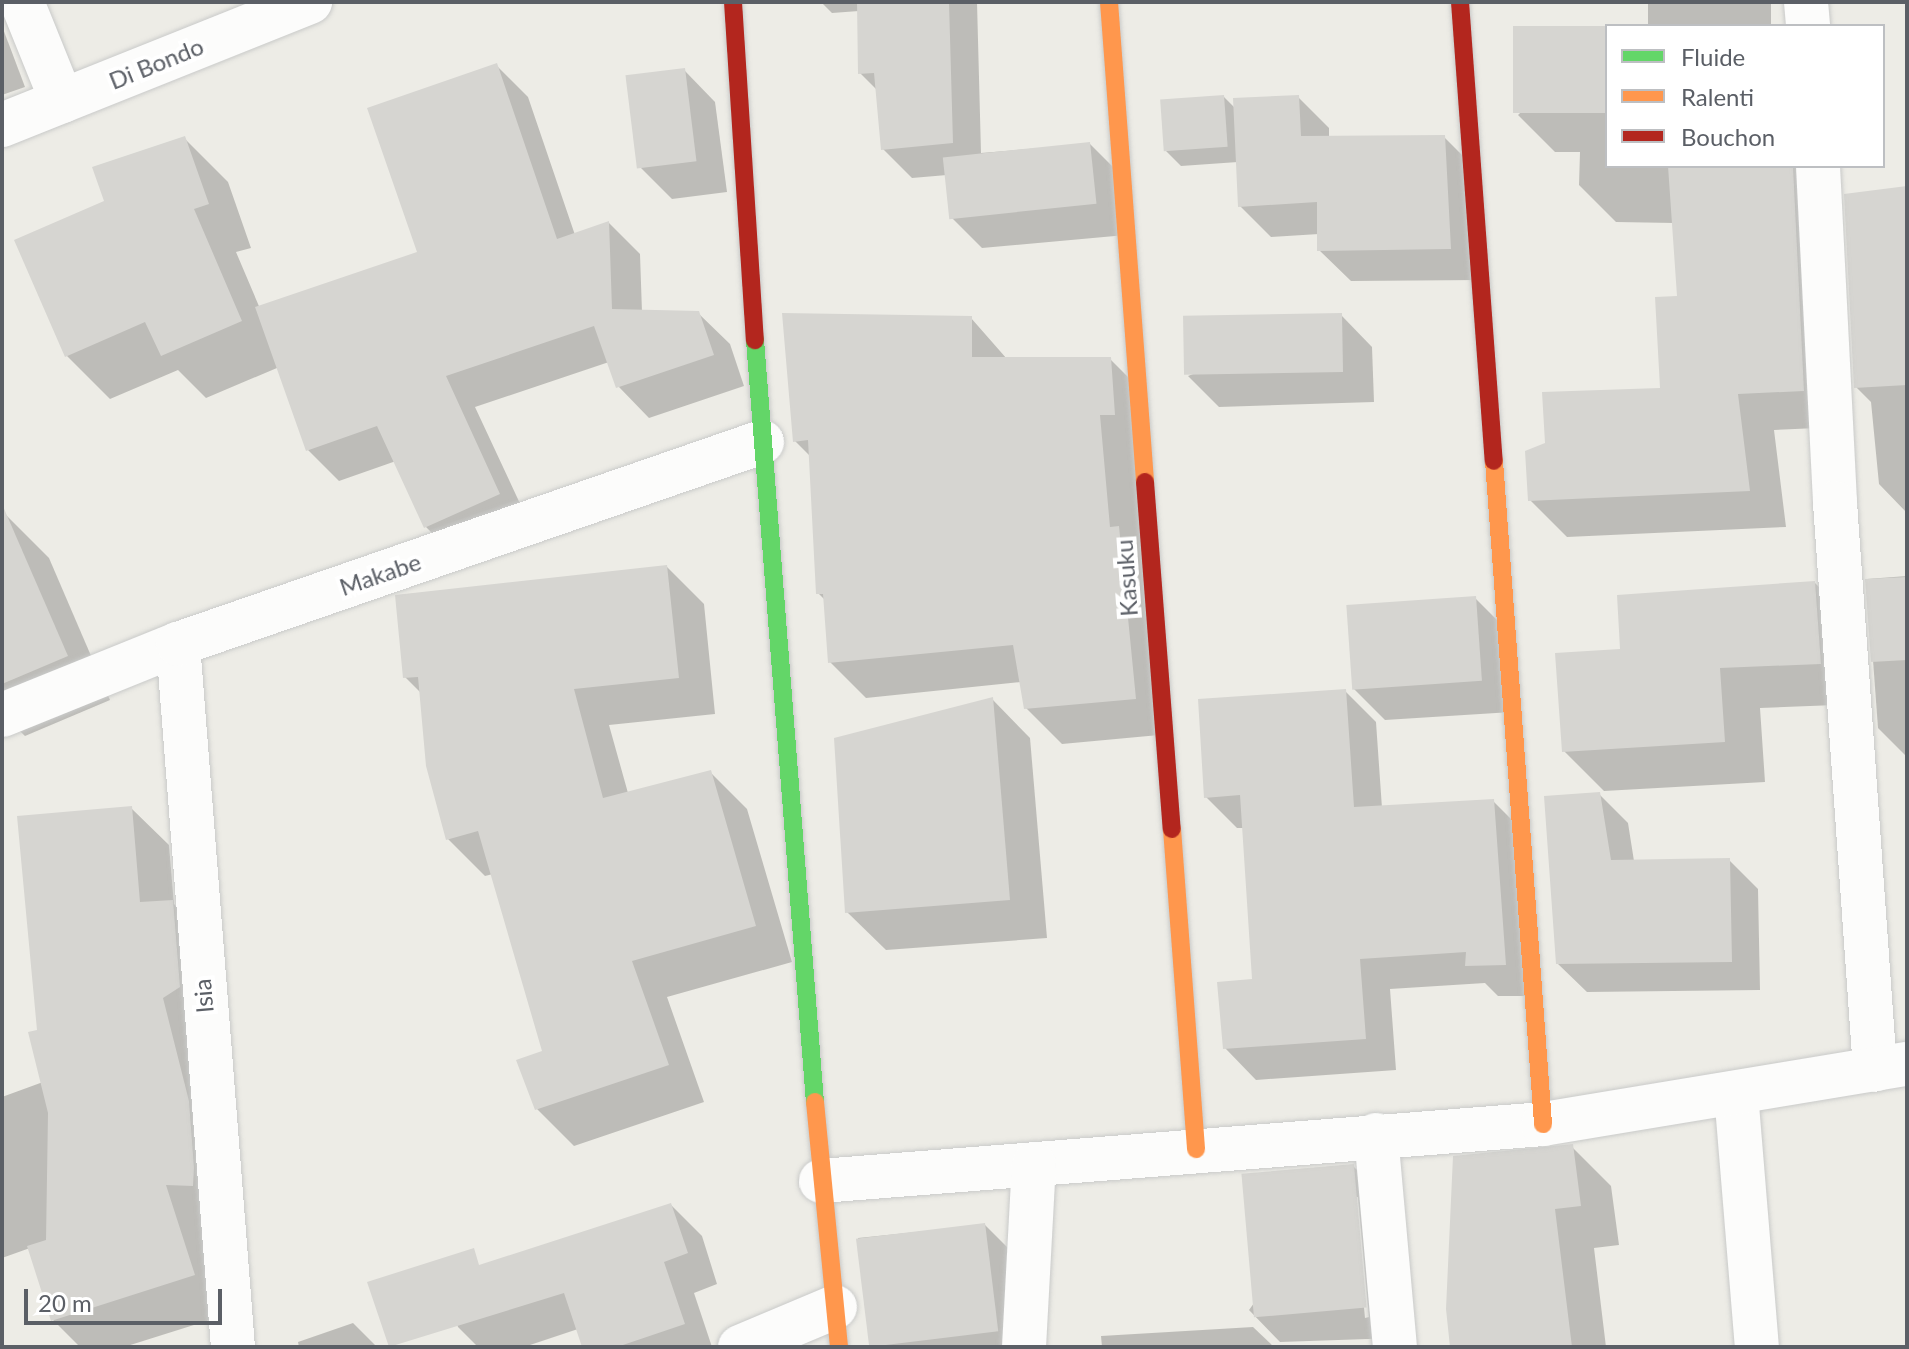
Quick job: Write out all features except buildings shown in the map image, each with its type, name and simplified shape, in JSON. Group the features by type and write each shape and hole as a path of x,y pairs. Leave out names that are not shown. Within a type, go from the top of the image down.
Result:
{"street":[{"path":"22,2 62,101"},
{"name":"Di Bondo","path":"2,125 310,2"},
{"path":"733,2 762,442 821,1181 837,1327 740,1347"},
{"name":"Kasuku","path":"1109,2 1196,1149"},
{"path":"1460,2 1543,1124"},
{"path":"1806,2 1808,24"},
{"path":"821,1181 1543,1124 1891,1067 1835,503 1818,168"},
{"name":"Makabe","path":"2,715 178,644 762,442"},
{"name":"Isia","path":"178,644 233,1347"},
{"path":"1736,1093 1757,1347"},
{"path":"1376,1135 1395,1347"},
{"path":"1024,1347 1034,1164"}],"traffic: fast":[{"path":"755,340 815,1102"}],"traffic: slow":[{"path":"1109,2 1145,482"},
{"path":"1494,461 1543,1124"},
{"path":"1172,829 1196,1149"},
{"path":"815,1102 839,1347"}],"traffic: jam":[{"path":"733,2 755,340"},
{"path":"1460,2 1494,461"},
{"path":"1145,482 1172,829"}]}
